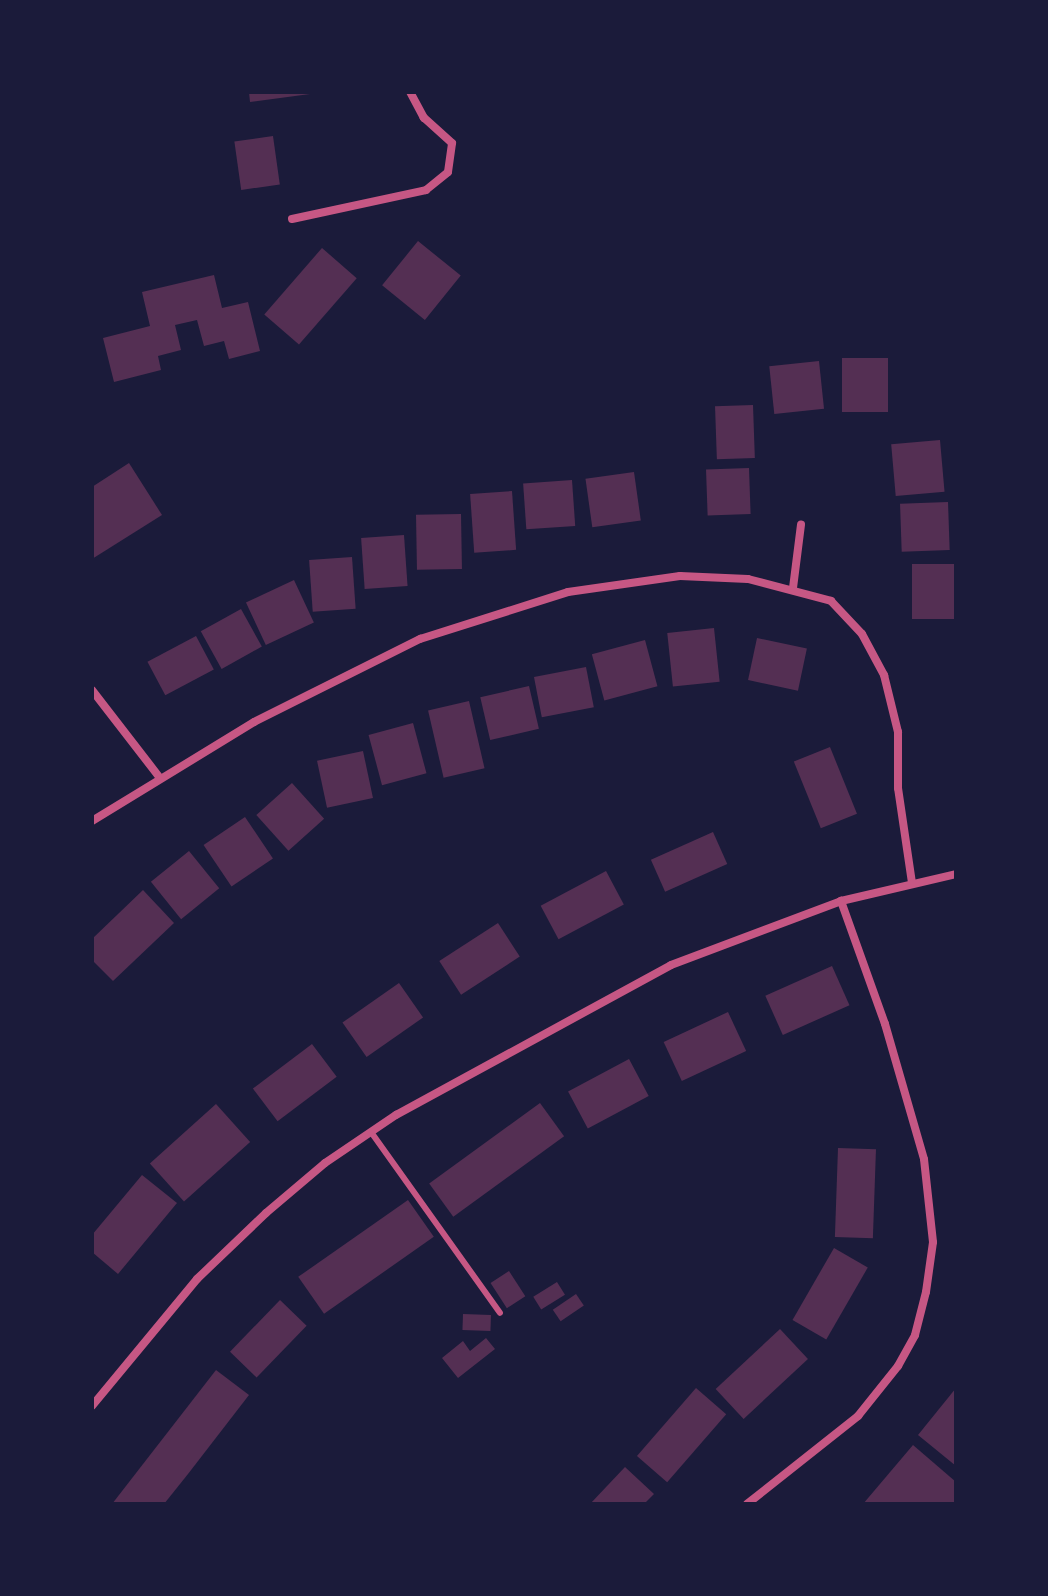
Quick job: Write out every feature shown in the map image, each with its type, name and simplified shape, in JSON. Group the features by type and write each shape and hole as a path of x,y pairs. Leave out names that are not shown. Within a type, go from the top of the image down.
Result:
{"street":[{"path":"292,219 426,190 448,172 452,143 424,118 410,92"},
{"path":"793,588 801,525"},
{"path":"92,821 160,778 330,681 420,639 568,592 680,576 748,579 793,588 831,601 862,634 884,675 898,732 898,788 912,883"},
{"path":"92,690 160,778"},
{"path":"92,1406 197,1279 266,1213 371,1132 531,1037 671,965 841,901 956,874"},
{"path":"747,1504 858,1416 898,1366 915,1335 926,1292 933,1242 924,1159 885,1024 841,901"}],"lane":[{"path":"371,1132 500,1313"}],"building":[{"path":"249,92 310,92 310,94 250,102"},
{"path":"273,136 280,185 241,190 234,141"},
{"path":"418,241 461,276 425,320 382,285"},
{"path":"322,248 357,278 299,345 264,314"},
{"path":"214,275 222,308 248,302 260,351 229,359 224,341 204,346 197,320 175,325 181,350 158,356 161,370 114,382 103,338 150,326 142,292"},
{"path":"842,358 888,358 888,412 842,412"},
{"path":"819,361 824,409 774,414 769,366"},
{"path":"753,405 755,458 717,459 715,406"},
{"path":"940,440 945,492 896,496 891,444"},
{"path":"129,463 162,515 92,559 92,487"},
{"path":"749,468 751,514 708,515 706,470"},
{"path":"634,472 641,521 592,527 585,479"},
{"path":"572,480 575,526 526,529 523,483"},
{"path":"512,491 516,550 474,553 470,494"},
{"path":"948,502 950,550 902,552 900,504"},
{"path":"461,514 462,569 417,570 416,515"},
{"path":"404,535 408,586 365,589 361,538"},
{"path":"352,557 356,609 313,612 309,560"},
{"path":"912,564 956,564 956,619 912,619"},
{"path":"294,580 314,623 266,645 246,602"},
{"path":"241,609 262,647 222,669 201,631"},
{"path":"714,628 720,682 673,687 667,633"},
{"path":"196,636 214,670 165,695 147,662"},
{"path":"757,638 807,649 798,691 748,680"},
{"path":"645,640 657,686 604,701 592,654"},
{"path":"586,667 594,707 542,717 534,677"},
{"path":"529,686 539,729 490,740 480,697"},
{"path":"469,701 485,768 444,778 428,710"},
{"path":"413,723 426,773 382,785 369,735"},
{"path":"830,747 857,814 821,828 794,762"},
{"path":"363,751 373,798 327,808 317,761"},
{"path":"292,783 324,819 288,851 256,815"},
{"path":"245,817 273,858 232,886 204,845"},
{"path":"713,832 727,864 665,892 651,860"},
{"path":"189,851 219,888 181,919 151,882"},
{"path":"606,871 624,905 559,939 541,906"},
{"path":"143,890 174,923 113,981 92,960 92,939"},
{"path":"498,923 520,957 461,995 439,961"},
{"path":"832,966 849,1005 783,1035 765,996"},
{"path":"399,983 423,1017 367,1057 342,1023"},
{"path":"728,1012 746,1051 682,1081 664,1042"},
{"path":"312,1044 337,1077 278,1121 253,1089"},
{"path":"629,1059 649,1096 588,1128 568,1091"},
{"path":"540,1103 564,1136 453,1217 429,1184"},
{"path":"216,1104 250,1142 184,1201 150,1164"},
{"path":"838,1148 876,1149 873,1238 835,1237"},
{"path":"142,1175 177,1203 118,1274 92,1252 92,1235"},
{"path":"408,1200 434,1237 324,1314 298,1277"},
{"path":"834,1248 868,1268 826,1339 792,1320"},
{"path":"509,1271 525,1296 507,1308 491,1283"},
{"path":"557,1282 565,1295 541,1310 533,1297"},
{"path":"576,1294 584,1306 561,1321 553,1310"},
{"path":"280,1300 307,1326 257,1377 230,1352"},
{"path":"463,1314 491,1315 490,1331 462,1330"},
{"path":"780,1329 808,1359 744,1419 716,1389"},
{"path":"486,1338 495,1349 458,1378 442,1358 463,1341 470,1351"},
{"path":"216,1370 249,1395 188,1474 164,1504 112,1504"},
{"path":"696,1388 726,1414 667,1482 637,1456"},
{"path":"956,1388 956,1466 918,1435"},
{"path":"913,1445 956,1482 956,1504 863,1504"},
{"path":"625,1467 654,1494 644,1504 590,1504"}]}
